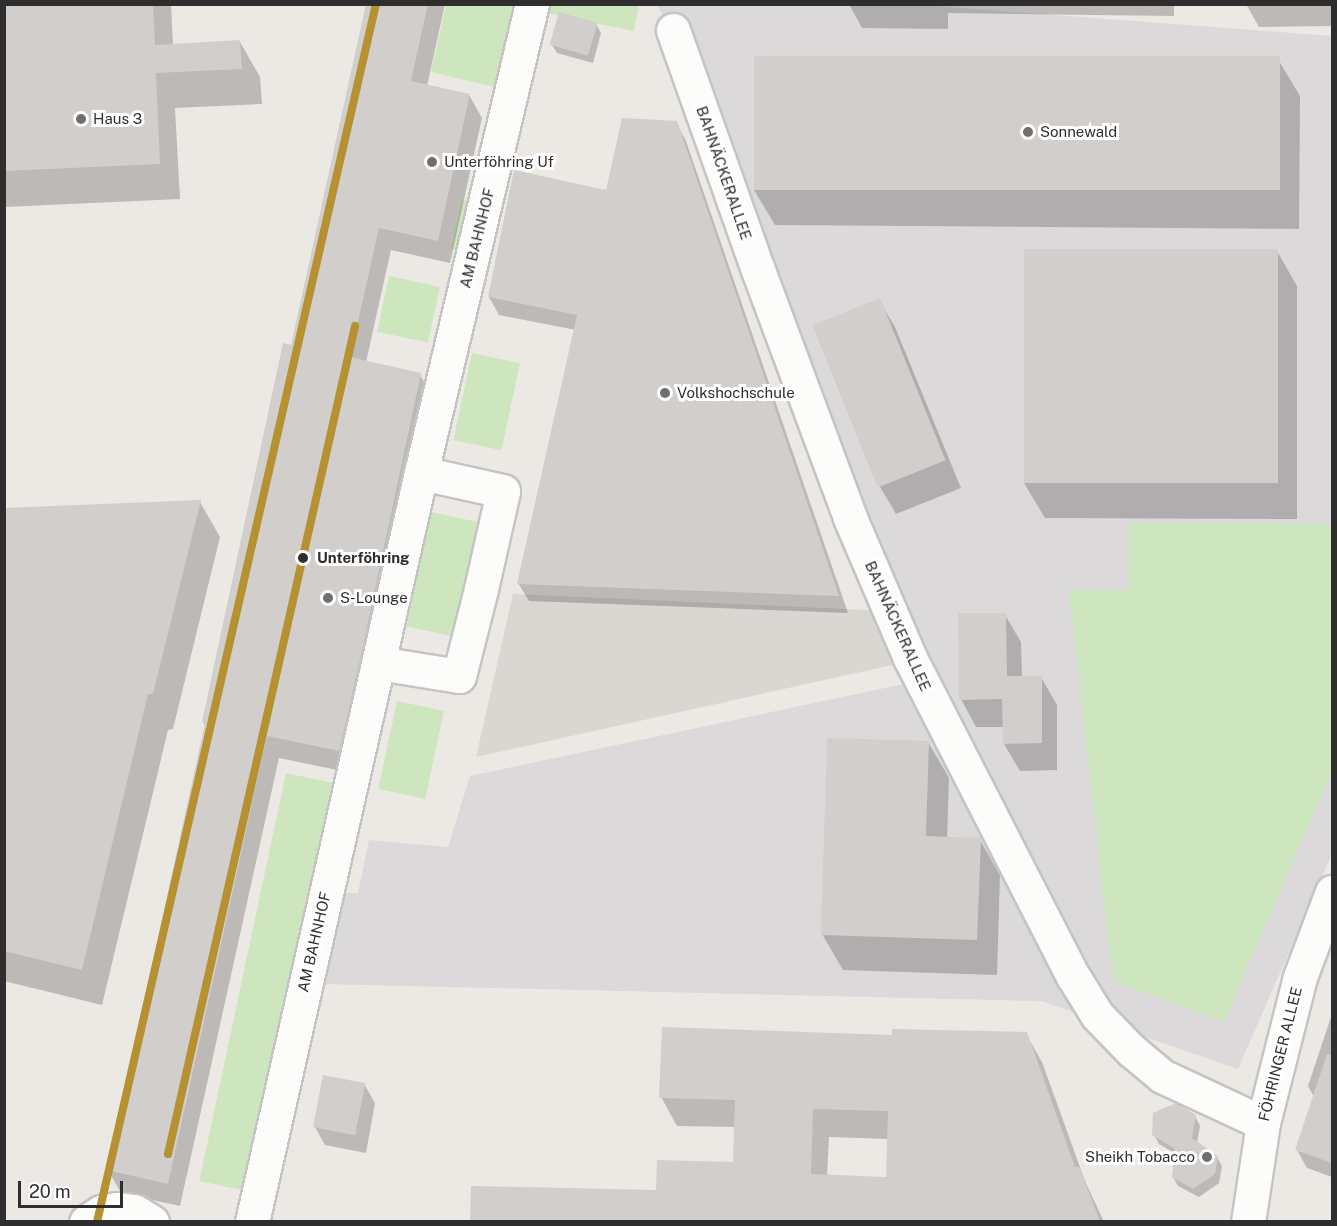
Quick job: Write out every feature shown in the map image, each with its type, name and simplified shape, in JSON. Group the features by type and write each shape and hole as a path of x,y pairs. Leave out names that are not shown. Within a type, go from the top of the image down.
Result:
{"street":[{"name":"AM BAHNHOF","path":"252,1221 378,663 532,4"},
{"name":"BAHNÄCKERALLEE","path":"673,30 758,270 854,529 910,658 1073,976 1097,1015 1131,1050 1162,1076 1263,1123"},
{"path":"378,663 459,676 481,589 503,491 422,472"},
{"name":"FÖHRINGER ALLEE","path":"1248,1221 1263,1123 1300,977 1332,892"},
{"path":"86,1221 101,1212 117,1209 134,1210 152,1221"}],"shaded area":[{"path":"658,5 923,5 1332,36 1332,854 1238,1069 1041,1001 324,984 342,893 358,893 369,840 448,847 470,776 932,678"},
{"path":"513,594 870,610 897,664 476,757"}],"green space":[{"path":"446,5 518,5 499,88 431,72"},
{"path":"547,5 639,5 634,31 545,13"},
{"path":"462,200 471,201 465,252 451,249"},
{"path":"389,276 440,287 428,343 377,332"},
{"path":"472,353 520,363 501,450 453,440"},
{"path":"431,512 479,522 455,637 407,626"},
{"path":"1129,523 1332,524 1332,771 1224,1022 1113,981 1069,590 1129,590"},
{"path":"397,701 444,711 425,799 378,789"},
{"path":"286,773 332,783 245,1191 199,1181"}],"building":[{"name":"Haus 3","path":"4,4 153,4 155,45 240,40 242,69 156,73 160,164 4,171"},
{"path":"366,4 428,4 411,81 470,94 438,241 379,228 350,357 421,373 361,655 339,751 267,736 168,1184 107,1170 205,723 202,722 283,343 291,345"},
{"path":"559,12 597,23 588,56 550,45"},
{"path":"754,56 1280,56 1280,190 754,190"},
{"name":"Volkshochschule","path":"622,118 677,121 839,596 517,584 577,315 488,297 514,170 606,190"},
{"path":"1024,249 1278,249 1278,483 1024,483"},
{"path":"880,298 946,460 878,488 812,325"},
{"path":"201,500 153,694 148,694 82,970 4,951 4,508"},
{"path":"958,613 1006,613 1007,676 1042,676 1042,743 1003,744 1002,699 959,700"},
{"path":"827,738 929,741 926,836 981,838 977,940 821,935"},
{"path":"662,1027 892,1035 892,1029 1027,1032 1075,1167 1079,1167 1100,1221 470,1221 471,1186 656,1190 657,1160 733,1162 735,1100 659,1098","holes":["813,1109 888,1111 886,1177 811,1174"]},
{"path":"1327,1054 1332,1055 1332,1163 1295,1150"},
{"path":"323,1075 365,1083 355,1135 313,1127"},
{"path":"1176,1103 1196,1115 1192,1138 1218,1156 1215,1174 1193,1189 1172,1177 1175,1149 1152,1135 1153,1113"}],"transit line":[{"path":"97,1222 376,4"},
{"path":"168,1154 355,326"}],"place":[{"name":"Haus 3","path":"81,119"},
{"name":"Sonnewald","path":"1028,132"},
{"name":"Unterföhring Uf","path":"432,162"},
{"name":"Volkshochschule","path":"665,393"},
{"name":"Unterföhring","path":"303,558"},
{"name":"S-Lounge","path":"328,598"},
{"name":"Sheikh Tobacco","path":"1207,1157"}]}
